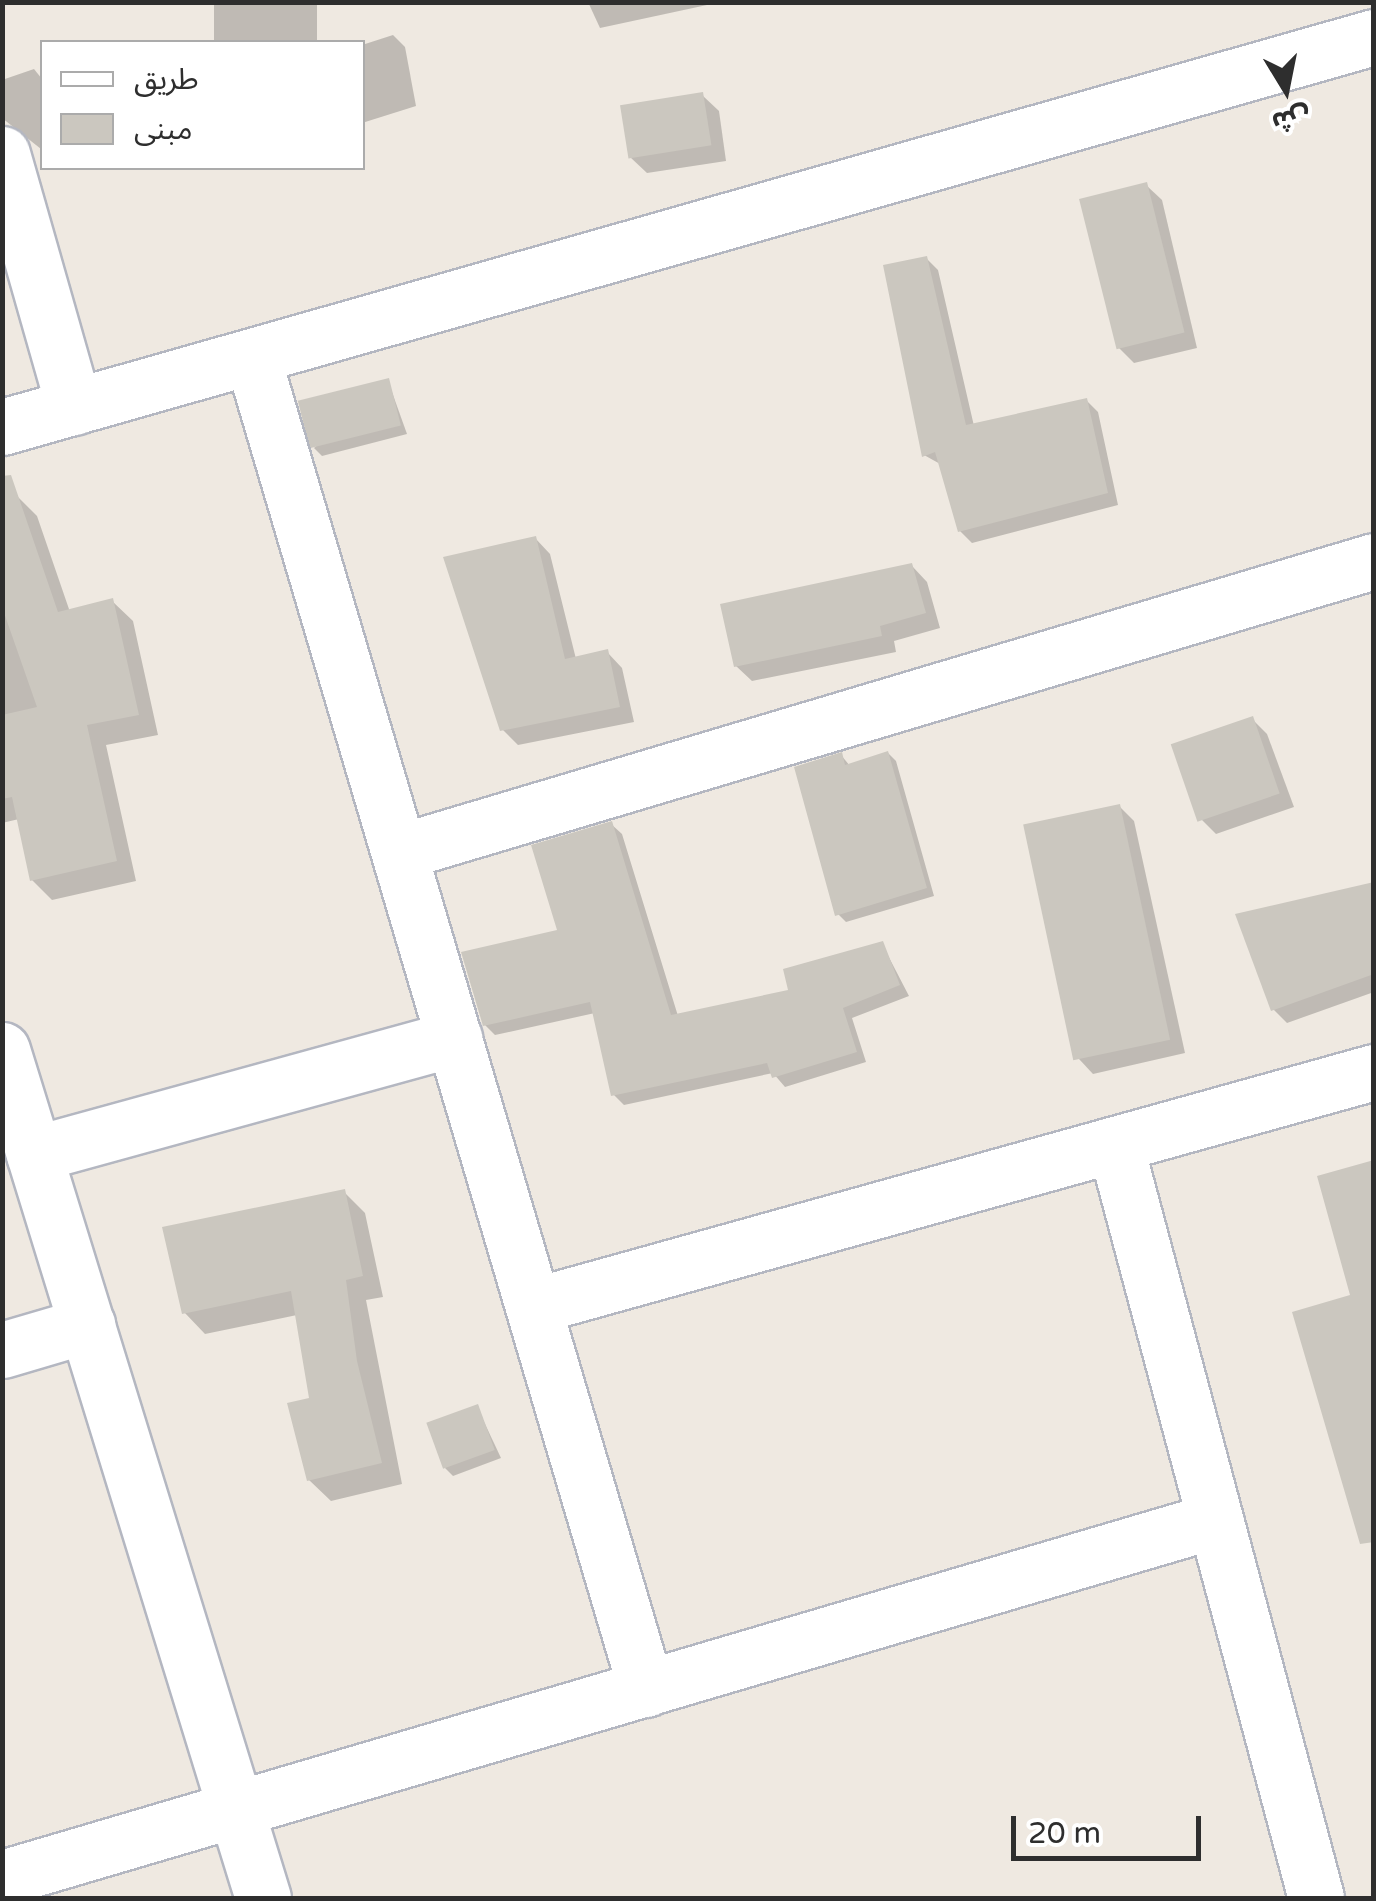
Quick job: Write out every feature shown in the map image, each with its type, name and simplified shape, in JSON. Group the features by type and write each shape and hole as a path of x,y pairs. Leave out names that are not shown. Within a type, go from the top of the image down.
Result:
{"street":[{"path":"2,427 1374,37"},
{"path":"2,154 74,407"},
{"path":"252,356 646,1689"},
{"path":"398,852 1374,561"},
{"path":"34,1154 454,1038"},
{"path":"2,1050 263,1898"},
{"path":"533,1306 1374,1072"},
{"path":"1114,1144 1316,1898"},
{"path":"2,1350 87,1325"},
{"path":"2,1878 1215,1520"}],"building":[{"path":"703,92 711,145 628,158 620,105"},
{"path":"1147,182 1184,332 1117,349 1079,199"},
{"path":"927,256 966,425 1087,398 1108,493 958,532 935,452 922,457 883,265"},
{"path":"389,378 401,426 310,448 298,401"},
{"path":"11,475 58,612 113,598 139,715 87,725 117,861 30,881 12,797 2,799 2,715 37,707 2,607 2,476"},
{"path":"536,536 565,659 608,649 620,707 500,731 443,557"},
{"path":"912,563 926,613 880,626 882,636 734,667 720,604"},
{"path":"1253,716 1280,794 1197,822 1171,744"},
{"path":"888,751 927,888 835,916 794,767 842,752 845,765"},
{"path":"1120,804 1170,1040 1073,1060 1023,825"},
{"path":"612,821 671,1015 788,990 783,969 883,941 900,985 843,1008 857,1052 772,1078 767,1063 611,1096 590,1002 483,1026 461,952 557,930 531,845"},
{"path":"1374,882 1374,974 1271,1011 1235,914"},
{"path":"1374,1160 1374,1542 1360,1544 1292,1312 1350,1295 1317,1176"},
{"path":"345,1189 363,1276 346,1280 357,1361 382,1463 307,1481 287,1403 309,1398 291,1291 182,1314 162,1227"},
{"path":"478,1404 495,1450 443,1469 426,1423"}]}
